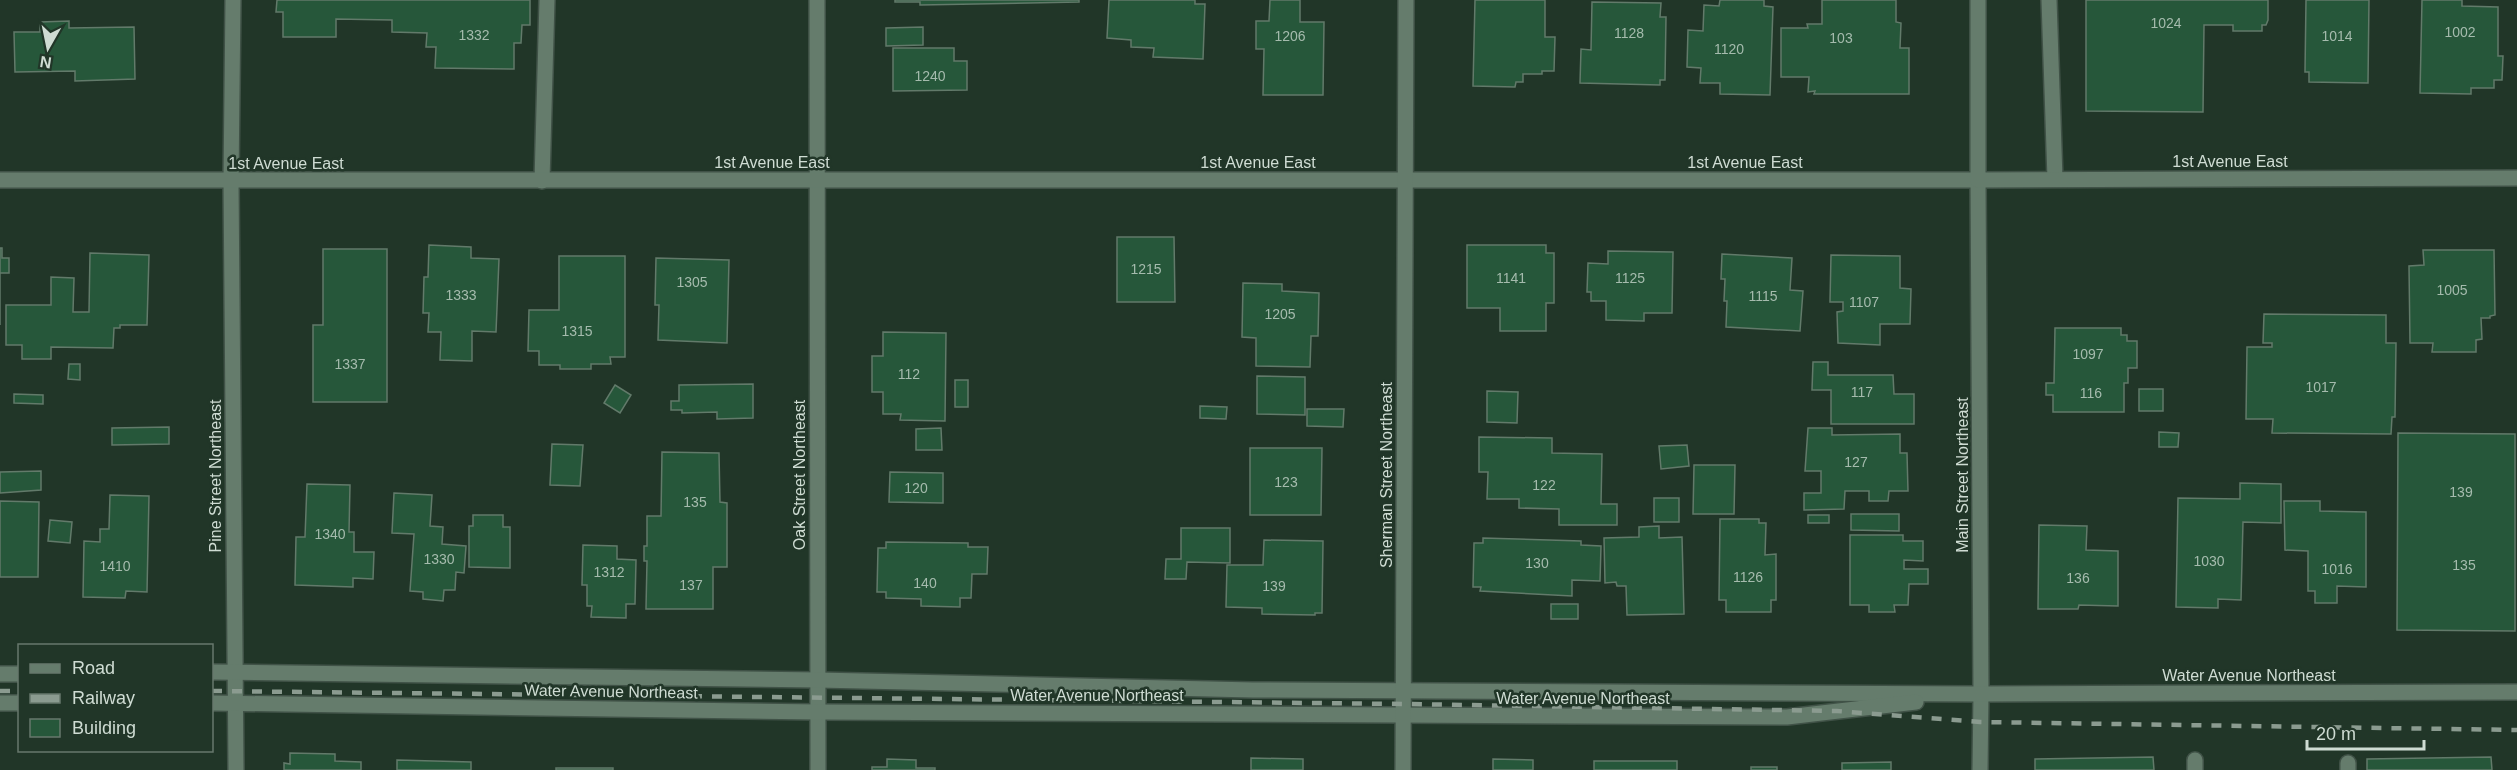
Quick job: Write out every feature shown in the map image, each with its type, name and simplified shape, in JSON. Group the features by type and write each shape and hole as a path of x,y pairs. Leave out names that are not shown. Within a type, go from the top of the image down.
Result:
{"street":[{"name":"Pine Street Northeast","path":"233,0 231,181 236,770"},
{"path":"542,181 547,0"},
{"name":"Oak Street Northeast","path":"816,0 818,770"},
{"name":"Sherman Street Northeast","path":"1403,770 1406,0"},
{"name":"Main Street Northeast","path":"1978,0 1980,770"},
{"path":"2049,0 2055,179"},
{"name":"1st Avenue East","path":"0,180 1978,180 2517,177"},
{"name":"Water Avenue Northeast","path":"213,672 818,680 1253,690 1981,694 2517,692"},
{"path":"0,674 18,674"},
{"name":"Water Avenue Northeast","path":"213,703 818,712 1787,717 1981,694"},
{"path":"0,703 18,703"}],"building":[{"path":"277,0 530,0 530,25 522,25 521,43 514,43 514,69 435,68 436,47 426,47 427,33 392,32 392,20 336,19 336,37 283,37 283,12 276,12"},
{"path":"895,0 1079,0 1079,2 920,5 920,2 895,2"},
{"path":"1109,0 1195,0 1195,4 1205,4 1203,59 1153,57 1154,48 1131,47 1131,40 1107,38"},
{"path":"1270,0 1300,0 1300,22 1324,22 1323,95 1263,95 1264,49 1256,49 1256,21 1269,21"},
{"path":"1475,0 1545,0 1545,37 1555,37 1554,71 1542,71 1542,74 1523,74 1523,82 1516,82 1515,87 1473,86"},
{"path":"1720,0 1764,0 1764,6 1773,7 1770,95 1720,94 1720,83 1700,83 1701,68 1687,67 1688,30 1703,31 1704,5 1719,6"},
{"path":"1822,0 1896,0 1896,22 1901,23 1900,48 1909,48 1909,94 1814,94 1815,91 1808,92 1809,77 1781,77 1781,28 1808,28 1807,24 1822,24"},
{"path":"2086,0 2268,0 2268,20 2266,25 2262,25 2262,31 2233,31 2233,25 2204,25 2203,112 2086,111"},
{"path":"2306,0 2369,0 2368,83 2309,82 2309,72 2305,72"},
{"path":"2422,0 2462,0 2462,6 2498,7 2498,56 2503,56 2502,80 2494,80 2494,88 2471,88 2471,94 2420,93"},
{"path":"1592,2 1661,3 1660,17 1666,17 1665,80 1660,80 1660,85 1580,83 1581,49 1591,50"},
{"path":"69,21 69,28 134,27 135,79 75,81 75,71 15,72 14,32 40,32 40,22"},
{"path":"923,27 923,45 886,46 886,28"},
{"path":"893,48 954,48 954,61 967,61 967,90 893,91"},
{"path":"1117,237 1174,237 1175,302 1117,302"},
{"path":"429,245 471,247 471,258 499,259 496,332 472,331 472,361 440,360 441,332 428,332 429,313 423,313 424,277 428,277"},
{"path":"1467,245 1546,245 1546,253 1554,253 1554,303 1546,303 1546,331 1500,331 1500,308 1467,308"},
{"path":"0,248 2,248 2,258 9,258 9,273 0,273"},
{"path":"323,249 387,249 387,402 313,402 313,325 323,325"},
{"path":"2423,250 2494,250 2495,315 2490,318 2481,318 2482,339 2476,340 2476,352 2432,352 2433,343 2410,343 2409,266 2424,265"},
{"path":"1608,251 1673,252 1672,313 1644,313 1644,321 1606,320 1606,301 1591,301 1591,292 1587,292 1588,263 1608,264"},
{"path":"90,253 149,255 147,325 120,325 120,328 114,328 113,348 51,347 51,359 22,359 22,345 6,345 6,305 51,305 51,277 74,278 73,312 89,312"},
{"path":"1722,254 1792,258 1790,290 1803,291 1800,331 1726,327 1727,301 1724,301 1725,279 1721,279"},
{"path":"1831,255 1900,256 1900,288 1911,289 1910,324 1880,324 1880,345 1838,343 1837,312 1843,311 1843,302 1830,302"},
{"path":"559,256 625,256 625,357 610,357 611,364 591,364 591,369 560,369 560,365 539,365 539,351 528,351 529,310 559,310"},
{"path":"656,258 729,260 727,343 658,340 659,305 655,305"},
{"path":"1243,283 1282,284 1282,291 1319,293 1318,336 1311,336 1310,367 1256,366 1256,338 1242,337"},
{"path":"2264,314 2386,315 2386,343 2396,343 2395,417 2392,417 2391,434 2272,433 2273,419 2246,419 2247,347 2272,347 2272,343 2263,343"},
{"path":"2055,328 2121,328 2121,335 2127,335 2127,341 2137,341 2137,368 2128,368 2128,383 2124,383 2124,412 2053,412 2053,395 2046,395 2046,383 2054,383"},
{"path":"883,332 946,333 945,421 900,420 901,414 883,414 883,392 872,392 872,356 883,356"},
{"path":"1813,362 1828,362 1828,375 1893,375 1894,394 1914,394 1914,424 1831,424 1831,390 1812,390"},
{"path":"69,364 80,364 80,380 68,379"},
{"path":"1257,376 1305,377 1305,415 1257,414"},
{"path":"955,380 968,380 968,407 955,407"},
{"path":"753,384 753,418 717,419 717,412 682,413 682,410 671,410 671,401 679,401 679,385"},
{"path":"615,385 631,395 620,413 604,403"},
{"path":"2139,389 2163,389 2163,411 2139,411"},
{"path":"1487,391 1518,392 1517,423 1487,422"},
{"path":"14,394 43,395 43,404 14,403"},
{"path":"1200,406 1227,407 1226,419 1200,418"},
{"path":"1307,409 1344,409 1343,427 1307,426"},
{"path":"169,427 169,444 112,445 112,428"},
{"path":"941,428 942,450 916,450 916,429"},
{"path":"1808,428 1832,428 1832,435 1900,434 1900,453 1907,453 1908,491 1889,491 1888,501 1869,501 1869,491 1845,491 1844,509 1804,510 1804,493 1821,493 1821,471 1805,471"},
{"path":"2159,432 2179,433 2178,447 2159,447"},
{"path":"2398,433 2515,434 2515,631 2397,630"},
{"path":"1479,437 1552,438 1552,453 1602,454 1601,504 1617,504 1617,525 1559,525 1559,509 1519,508 1519,499 1487,499 1488,472 1479,472"},
{"path":"552,444 583,445 580,486 550,485"},
{"path":"1687,445 1689,466 1661,469 1659,446"},
{"path":"1250,448 1322,448 1321,515 1250,515"},
{"path":"662,452 719,453 720,502 727,503 727,567 713,567 713,609 646,609 647,561 644,561 644,546 647,546 647,516 661,516"},
{"path":"1694,465 1735,465 1734,514 1693,514"},
{"path":"41,471 41,490 0,493 0,472"},
{"path":"890,472 943,473 943,503 889,502"},
{"path":"2240,483 2281,484 2281,523 2243,522 2241,600 2218,599 2218,608 2176,607 2178,498 2240,499"},
{"path":"307,484 350,485 349,532 354,532 354,552 374,552 373,579 353,578 353,587 295,585 296,537 305,537"},
{"path":"394,493 432,495 430,526 443,527 442,544 466,546 464,573 456,572 455,590 444,590 443,601 423,599 423,592 410,591 414,534 392,533"},
{"path":"110,495 149,496 147,592 126,591 125,598 83,597 84,541 100,542 100,529 109,529"},
{"path":"1654,498 1679,498 1679,522 1654,522"},
{"path":"0,501 39,502 38,577 0,577"},
{"path":"2284,501 2320,501 2320,511 2366,512 2366,587 2337,586 2337,603 2315,603 2315,591 2308,591 2308,551 2285,550"},
{"path":"1851,514 1899,514 1899,531 1851,530"},
{"path":"473,515 503,515 503,527 510,527 510,568 469,567 469,526 473,526"},
{"path":"1808,515 1829,515 1829,523 1808,523"},
{"path":"1720,519 1759,519 1759,523 1766,523 1765,555 1776,554 1776,600 1771,600 1771,612 1726,612 1726,600 1719,600"},
{"path":"50,520 72,522 70,543 48,541"},
{"path":"2039,525 2087,526 2086,550 2118,551 2118,606 2079,605 2078,609 2038,609"},
{"path":"1659,526 1659,538 1682,537 1684,614 1627,615 1626,586 1617,586 1616,582 1605,583 1604,538 1639,537 1639,527"},
{"path":"1181,528 1230,528 1230,563 1187,562 1186,579 1165,579 1166,559 1181,559"},
{"path":"1850,535 1903,535 1903,541 1923,541 1923,561 1904,560 1904,569 1928,569 1928,584 1909,584 1908,605 1894,605 1895,612 1869,612 1869,605 1850,605"},
{"path":"1483,538 1581,541 1581,545 1601,546 1600,581 1572,580 1572,596 1480,591 1481,587 1473,587 1474,543 1483,543"},
{"path":"1264,540 1323,541 1322,613 1315,613 1315,615 1262,614 1262,608 1226,607 1227,565 1263,565"},
{"path":"886,542 968,543 968,547 988,547 987,574 972,574 971,598 960,598 960,607 921,606 921,599 886,598 886,592 877,592 878,548 886,548"},
{"path":"583,545 617,546 617,559 636,560 635,604 626,604 626,618 591,617 592,606 587,606 587,585 582,585"},
{"path":"1551,604 1578,604 1578,619 1551,619"},
{"path":"290,753 335,754 335,761 361,762 361,770 284,770 284,763 290,764"},
{"path":"2153,757 2154,770 2035,770 2035,759"},
{"path":"2491,757 2492,770 2367,770 2367,759"},
{"path":"1251,758 1303,759 1303,770 1251,770"},
{"path":"887,759 916,760 916,768 935,768 935,770 872,770 872,767 887,767"},
{"path":"1493,759 1533,760 1533,770 1493,770"},
{"path":"397,760 471,762 471,770 397,770"},
{"path":"1594,761 1677,761 1677,770 1594,770"},
{"path":"1891,762 1891,770 1842,770 1842,763"},
{"path":"1751,767 1777,767 1777,770 1751,770"},
{"path":"556,768 613,768 613,770 556,770"}],"railway":[{"path":"0,691 18,691"},
{"path":"213,691 1837,711 1980,722 2517,730"}]}
